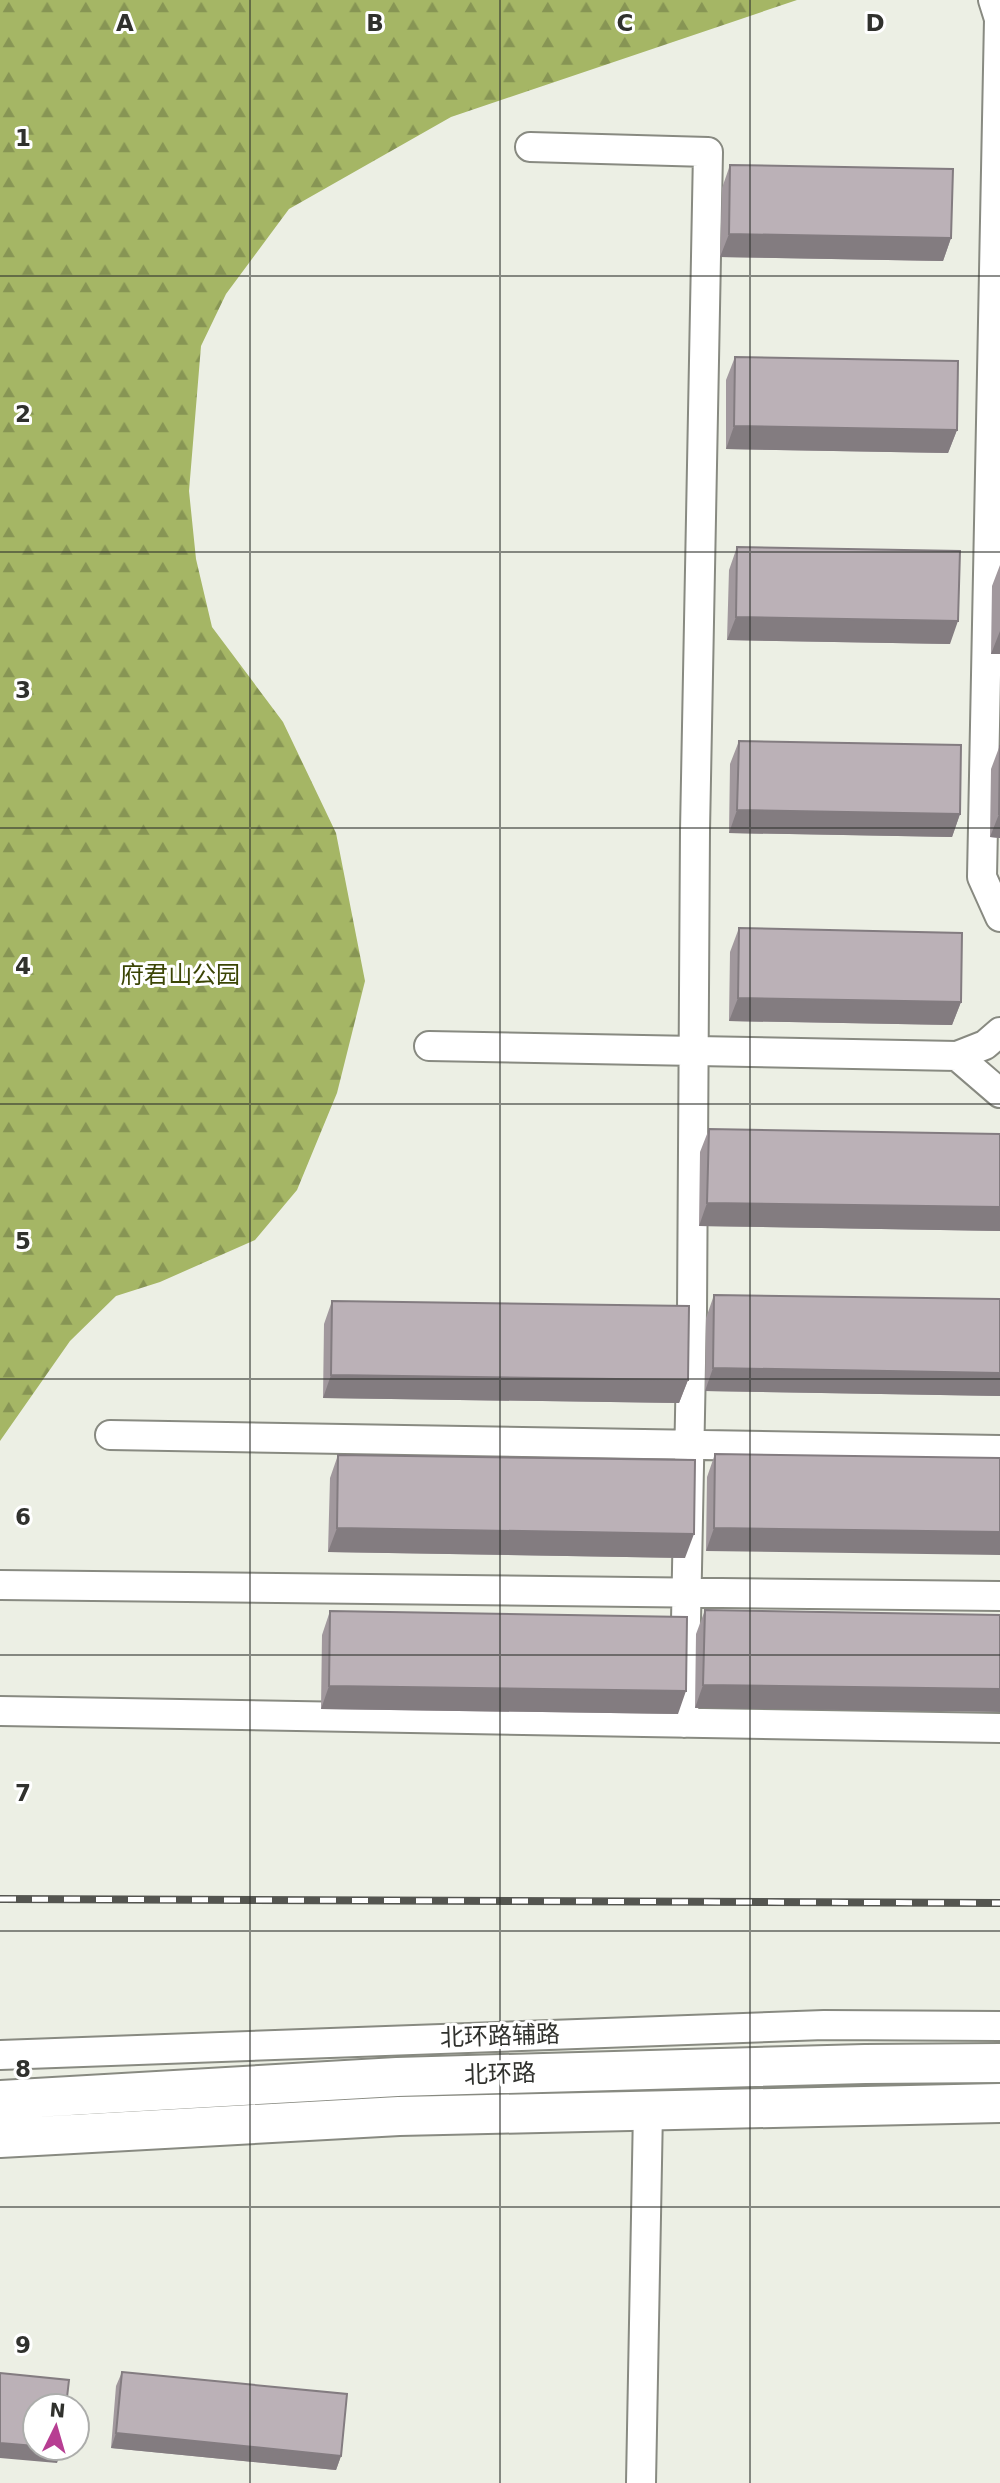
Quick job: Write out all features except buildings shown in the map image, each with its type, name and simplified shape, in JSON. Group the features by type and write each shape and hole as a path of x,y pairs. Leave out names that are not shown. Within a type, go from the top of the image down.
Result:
{"highway":[{"name":"北环路","path":"0,2100 397,2077 865,2064 1000,2063"},
{"name":"北环路","path":"0,2138 399,2116 1000,2103"}],"street":[{"path":"993,0 999,19 996,370 982,877 1000,917"},
{"path":"530,147 708,152 695,831 690,1445 684,1723"},
{"path":"429,1046 957,1056 985,1045 1000,1032"},
{"path":"957,1056 1000,1093"},
{"path":"110,1435 1000,1450"},
{"path":"0,1585 1000,1596"},
{"path":"0,1711 1000,1728"},
{"name":"北环路辅路","path":"0,2054 824,2025 1000,2026"},
{"path":"641,2483 648,2110"}],"green space":[{"name":"府君山公园","path":"0,0 797,0 451,117 289,209 226,294 201,346 189,491 196,559 212,627 283,722 336,833 365,981 337,1093 297,1190 255,1240 160,1282 116,1296 70,1341 0,1441"}],"railway":[{"path":"0,1899 1000,1903"}]}
